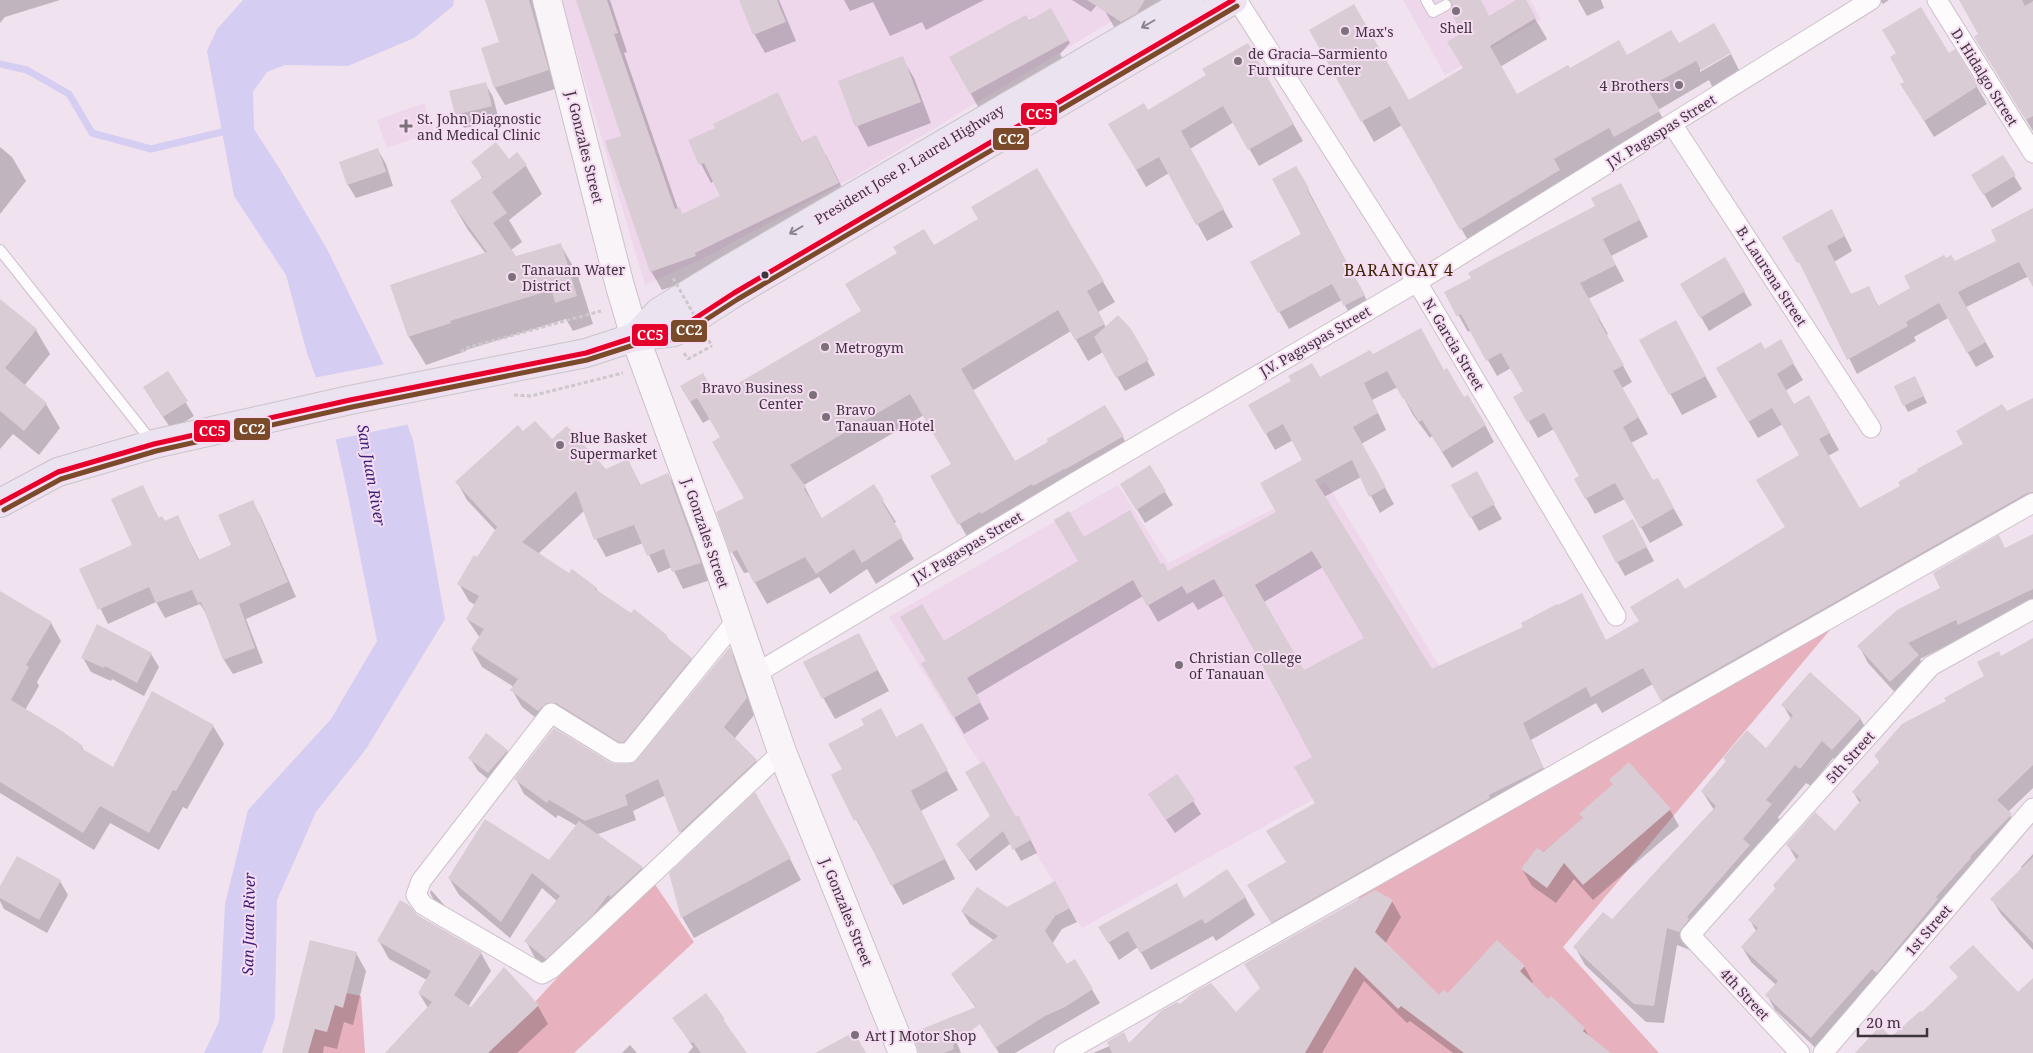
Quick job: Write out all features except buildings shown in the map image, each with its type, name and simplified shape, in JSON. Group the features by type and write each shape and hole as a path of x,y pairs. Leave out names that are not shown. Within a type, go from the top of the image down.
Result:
{"highway":[{"name":"President Jose P. Laurel Highway","path":"636,337 659,312 1190,0"},
{"name":"President Jose P. Laurel Highway","path":"0,503 58,472 154,444 244,422 586,353 636,337 674,332 734,293 1232,0"}],"main road":[{"name":"J. Gonzales Street","path":"547,0 618,276 636,337 710,540 782,752 904,1053"}],"street":[{"name":"N. Garcia Street","path":"1237,0 1417,282 1616,616"},
{"name":"J.V. Pagaspas Street","path":"755,674 1079,480 1417,282 1871,0"},
{"name":"D. Hidalgo Street","path":"1937,0 2033,153"},
{"name":"B. Laurena Street","path":"1672,124 1871,428"},
{"path":"1064,1053 2033,503"},
{"name":"5th Street","path":"1690,935 1931,666 2033,608"},
{"path":"736,621 628,753 616,753 551,713 421,881 416,895 422,906 542,974 551,969 782,752"},
{"name":"1st Street","path":"1822,1053 2033,808"},
{"name":"4th Street","path":"1690,935 1800,1053"}],"lane":[{"path":"1426,0 1433,12 1446,5"},
{"path":"0,250 154,444"}],"path":[{"path":"673,278 712,346 688,359"}],"shaded area":[{"path":"561,0 1147,0 852,178 702,259 645,285"},
{"path":"1403,0 1530,0 1541,19 1445,75"},
{"name":"St. John Diagnostic and Medical Clinic","path":"424,103 434,132 387,148 377,120"},
{"name":"Christian College of Tanauan","path":"1326,482 1468,713 1082,928 889,617 1118,485 1168,563"},
{"path":"1835,624 1563,947 1659,1053 1272,1053 1369,880"},
{"path":"650,877 694,942 574,1053 488,1053"},
{"path":"312,986 361,996 365,1053 298,1053"}],"water":[{"name":"San Juan River","path":"243,0 454,0 453,6 414,38 348,66 285,65 267,72 253,92 254,129 327,249 391,379 413,440 445,619 366,749 316,812 277,900 275,1018 262,1053 204,1053 219,1022 225,904 248,810 331,719 377,641 331,419 307,353 286,275 234,196 207,51 217,29"}],"pier":[{"path":"386,364 410,424 333,440 329,420 313,378"}],"waterway":[{"path":"0,64 27,70 69,94 92,133 151,149 222,132 230,127"}],"transit line":[{"name":"CC5","path":"0,503 58,472 154,444 350,400 586,353 635,337 674,332 734,293 1233,0"},
{"name":"CC2","path":"4,510 61,479 156,451 352,407 587,360 637,344 676,339 738,299 1237,6"}],"place":[{"name":"Shell","path":"1456,11"},
{"name":"Max's","path":"1345,31"},
{"name":"de Gracia–Sarmiento Furniture Center","path":"1238,61"},
{"name":"4 Brothers","path":"1679,85"},
{"name":"St. John Diagnostic and Medical Clinic","path":"406,126"},
{"name":"Tanauan Water District","path":"512,277"},
{"name":"Metrogym","path":"825,347"},
{"name":"Bravo Business Center","path":"813,395"},
{"name":"Bravo Tanauan Hotel","path":"826,417"},
{"name":"Blue Basket Supermarket","path":"560,445"},
{"name":"Christian College of Tanauan","path":"1179,665"},
{"name":"Art J Motor Shop","path":"855,1035"}],"district":[{"name":"BARANGAY 4","path":"1399,270"}]}
